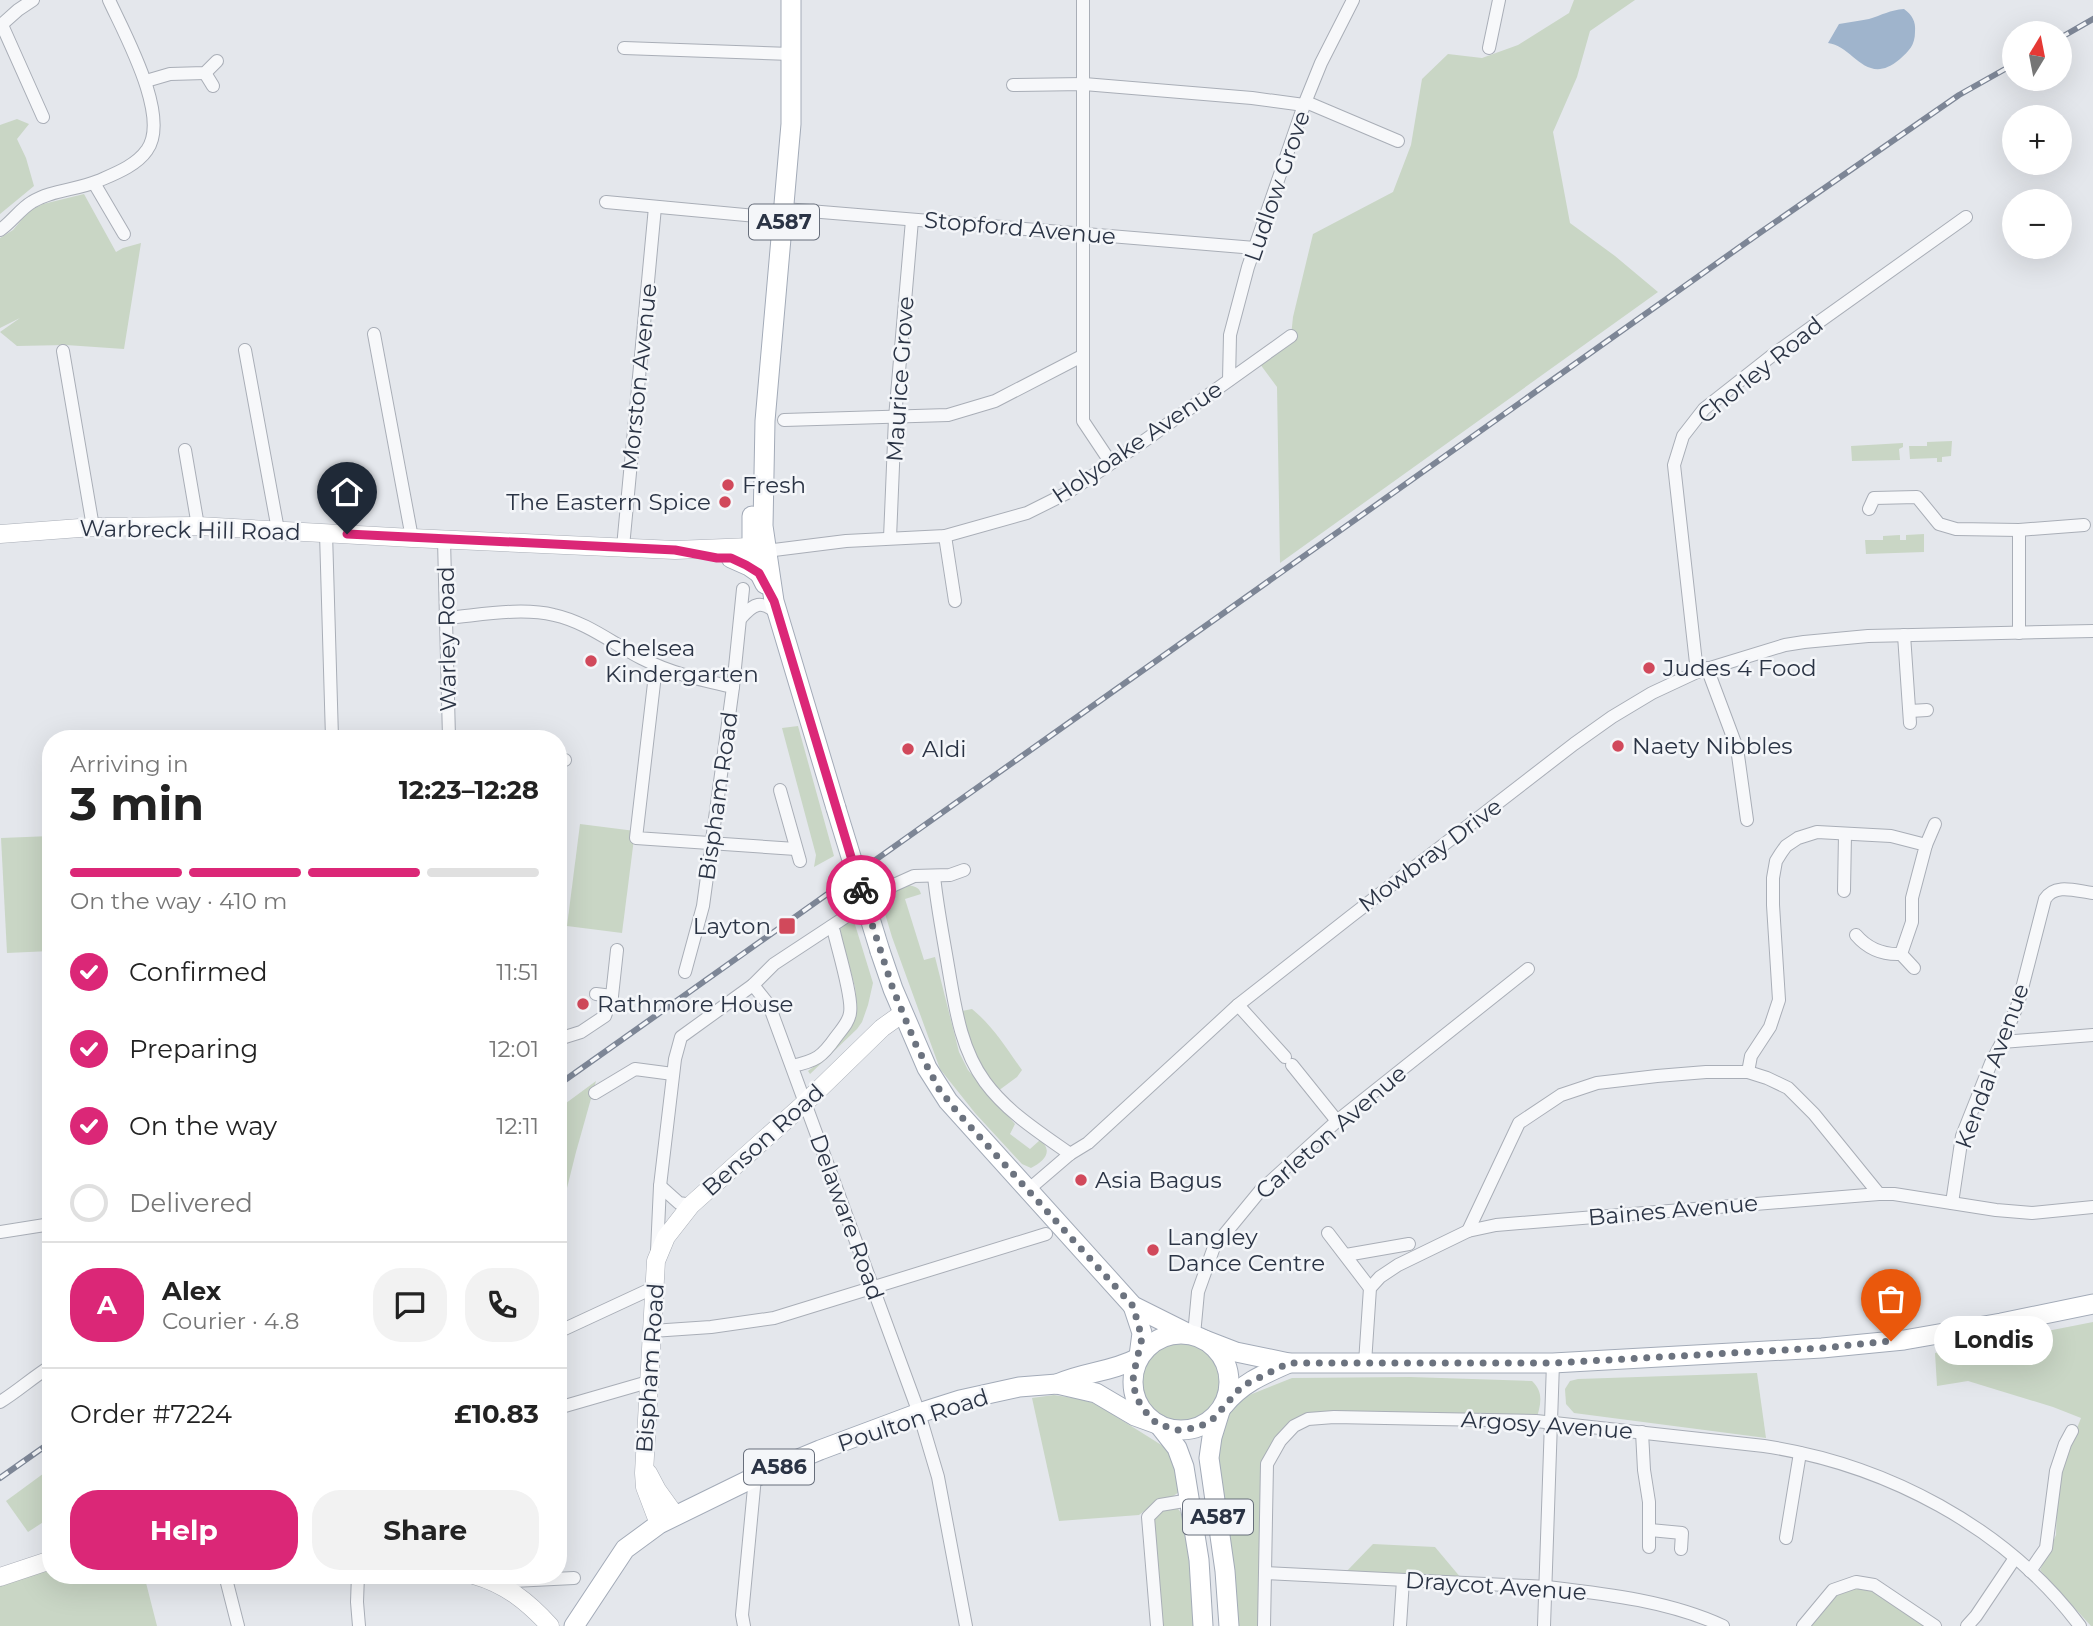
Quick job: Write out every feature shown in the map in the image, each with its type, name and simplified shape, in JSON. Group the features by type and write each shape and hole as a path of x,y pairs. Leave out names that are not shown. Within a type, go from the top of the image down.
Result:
{"main road":[{"name":"A587","path":"791,0 791,124 776,213 763,443 762,526 757,557 776,608 880,951 893,989 927,1068 958,1113 1133,1306 1195,1336"},
{"name":"Warbreck Hill Road","path":"0,534 93,527 198,526 622,547 757,557"},
{"name":"Warbreck Hill Road","path":"675,550 731,558"},
{"path":"731,558 749,566 757,557"},
{"name":"Benson Road","path":"882,1028 893,989"},
{"name":"Benson Road","path":"656,1261 666,1237 691,1205 805,1103 882,1028 903,1013"},
{"name":"Bispham Road","path":"656,1261 644,1467 657,1490 667,1519"},
{"path":"1289,1363 1249,1381 1205,1424 1196,1428 1178,1430 1158,1425 1136,1397 1133,1381 1139,1357 1158,1340 1170,1335 1195,1336 1244,1354 1289,1363 1553,1363 1822,1348 1904,1340 2093,1304"},
{"name":"A587","path":"1133,1306 1142,1333 1139,1357"},
{"path":"1195,1336 1221,1358 1228,1374 1228,1385 1221,1409"},
{"name":"Poulton Road","path":"1056,1384 1074,1376 1119,1368 1139,1357"},
{"name":"Poulton Road","path":"667,1519 755,1477 833,1445 960,1400 1019,1387 1056,1384 1096,1393 1135,1416 1158,1425"},
{"name":"A587","path":"1221,1409 1209,1458 1225,1572 1229,1626"},
{"name":"A587","path":"1158,1425 1181,1457 1199,1560 1203,1626"},
{"name":"A586","path":"574,1626 625,1549 667,1519"},
{"path":"0,1577 42,1563"},
{"path":"498,1584 524,1600 550,1626"}],"street":[{"path":"33,0 1,25 43,117"},
{"path":"0,230 30,203 94,183 135,162 150,146 152,116 146,81 109,0"},
{"path":"1083,0 1083,421 1111,463"},
{"name":"Ludlow Grove","path":"1229,380 1230,335 1255,248 1305,103 1321,63 1353,0"},
{"path":"1489,48 1499,0"},
{"path":"624,48 791,54"},
{"path":"146,81 170,74 205,73 217,61"},
{"path":"205,73 213,86"},
{"path":"1013,85 1084,83 1305,103 1398,141"},
{"path":"94,183 124,234"},
{"name":"Stopford Avenue","path":"606,202 655,207 912,219 1255,248"},
{"name":"Morston Avenue","path":"622,547 655,207"},
{"name":"Chorley Road","path":"1747,820 1737,748 1702,670 1674,465 1683,436 1704,409 1774,354 1966,217"},
{"name":"Maurice Grove","path":"890,538 895,418 912,219"},
{"path":"374,334 412,538"},
{"name":"Holyoake Avenue","path":"757,557 890,538 944,536 1027,513 1063,495 1111,463 1291,336"},
{"path":"244,350 278,530"},
{"path":"63,351 93,527"},
{"path":"784,421 948,415 995,401 1082,356"},
{"path":"185,450 198,526"},
{"path":"1870,498 1917,497 1934,519 1945,527 2019,530 2084,525"},
{"path":"2019,530 2019,633"},
{"path":"326,533 332,730"},
{"path":"944,536 955,601"},
{"name":"Warley Road","path":"444,540 449,730"},
{"name":"Bispham Road","path":"685,972 703,906 733,687 743,589"},
{"path":"740,618 751,607 759,604 776,608"},
{"path":"447,618 532,611 557,615 584,625 656,666 733,687"},
{"name":"Mowbray Drive","path":"1028,1190 1070,1154 1088,1143 1238,1005 1350,916 1612,716 1632,704 1702,670 1785,645 1846,638 2093,631"},
{"path":"1898,636 1910,717 1927,710"},
{"path":"656,666 636,838 712,842 798,855 780,790"},
{"path":"1901,954 1912,922 1912,898 1926,845 1935,824"},
{"path":"1748,1072 1751,1056 1770,1027 1779,1000 1773,877 1776,861 1786,846 1803,835 1817,832 1891,836 1926,845"},
{"path":"1844,891 1845,834"},
{"path":"753,985 774,964 894,886 914,876 950,876 964,870"},
{"path":"934,876 957,1017 974,1064 984,1081 1013,1113 1070,1154"},
{"name":"Kendal Avenue","path":"1952,1203 1962,1136 2018,1004 2045,900 2050,892 2058,889 2093,894"},
{"name":"Benson Road","path":"792,1066 819,1058 850,1015 848,995 831,927"},
{"path":"1856,935 1876,951 1888,955 1901,954"},
{"path":"567,1037 602,1019 607,1011 612,996 617,950"},
{"path":"1901,954 1914,968"},
{"name":"Carleton Avenue","path":"1195,1336 1198,1292 1214,1247 1260,1191 1337,1121 1528,969"},
{"name":"Bispham Road","path":"656,1261 660,1186 679,1041 696,1025 753,985"},
{"name":"Delaware Road","path":"753,985 769,1005 919,1413 938,1477 966,1626"},
{"path":"596,994 612,996"},
{"path":"1238,1005 1337,1121"},
{"path":"2003,1042 2093,1035"},
{"path":"594,1093 635,1069 673,1074"},
{"path":"1468,1231 1519,1123 1561,1095 1597,1083 1657,1076 1748,1072 1788,1088 1814,1114 1879,1194"},
{"path":"660,1186 679,1203 691,1205"},
{"name":"Baines Avenue","path":"1370,1288 1380,1277 1398,1265 1468,1231 1496,1225 1879,1194 2032,1213 2093,1207"},
{"path":"0,1232 42,1225"},
{"path":"1328,1233 1370,1288 1365,1363"},
{"path":"652,1331 711,1327 774,1318 1046,1234"},
{"path":"1346,1255 1409,1244"},
{"path":"567,1328 655,1287"},
{"path":"1544,1626 1553,1363"},
{"path":"0,1402 42,1371"},
{"path":"567,1405 648,1382"},
{"name":"Argosy Avenue","path":"1265,1573 1267,1464 1280,1441 1294,1426 1308,1419 1334,1417 1550,1423 1764,1446 1857,1469 1905,1488 1972,1527 2030,1571 2080,1626"},
{"path":"2030,1571 2046,1548 2056,1471 2072,1431"},
{"path":"1642,1432 1648,1489 1649,1547"},
{"path":"1786,1538 1800,1453"},
{"path":"744,1626 742,1615 755,1477"},
{"path":"1157,1626 1148,1517 1160,1505 1190,1500"},
{"path":"1650,1530 1682,1533 1681,1549"},
{"path":"1967,1626 2015,1558"},
{"path":"1264,1626 1265,1573"},
{"name":"Draycot Avenue","path":"1265,1573 1547,1587 1592,1592 1658,1605 1723,1626"},
{"path":"567,1578 574,1578"},
{"path":"1400,1626 1403,1580"},
{"path":"1803,1626 1833,1590 1856,1582 1874,1585 1935,1626"},
{"path":"227,1584 238,1626"},
{"path":"358,1584 359,1626"}],"green space":[{"path":"1574,0 1635,0 1590,31 1577,77 1553,132 1570,223 1658,292 1280,563 1277,387 1257,360 1291,336 1313,234 1393,192 1411,145 1422,79 1448,54 1482,58 1518,45 1569,13"},
{"path":"17,119 29,124 17,139 34,186 0,214 0,125"},
{"path":"84,194 116,252 141,243 124,349 66,345 17,346 0,332 20,318 0,328 0,238 13,230 29,211 43,204"},
{"path":"1952,441 1951,456 1942,457 1942,462 1937,462 1937,458 1910,459 1909,446"},
{"path":"1903,443 1903,447 1899,449 1900,460 1852,461 1851,446"},
{"path":"1924,534 1924,552 1866,554 1865,540 1883,540 1883,536 1900,535 1900,540 1906,540 1906,535"},
{"path":"798,726 834,856 814,867 816,855 782,728"},
{"path":"580,824 635,831 622,933 567,926"},
{"path":"42,836 42,951 7,953 1,838"},
{"path":"906,885 920,891 921,894 905,899 924,960 935,957 959,1052 968,1070 1015,1124 1010,1134 1030,1149 1040,1140 1046,1148 1046,1156 1031,1168 1022,1164 975,1113 940,1069 880,897"},
{"path":"853,918 873,983 868,1005 857,1029 810,1074 808,1071 827,1057 855,1016 855,987 839,928"},
{"path":"972,1009 993,1030 1022,1070 998,1091 972,1052 962,1011"},
{"path":"596,1081 567,1188 567,1102"},
{"path":"2093,1322 2091,1626 2040,1570 2056,1535 2057,1496 2063,1464 2081,1418 1968,1381 1937,1386 1935,1353"},
{"path":"1173,1342 1189,1342 1210,1353 1221,1374 1221,1390 1210,1411 1189,1422 1173,1422 1159,1416 1147,1404 1141,1390 1141,1374 1147,1360 1159,1348"},
{"path":"1757,1373 1766,1438 1574,1413 1566,1404 1565,1389 1570,1381 1578,1379"},
{"path":"1410,1377 1532,1381 1540,1395 1536,1421 1308,1419 1267,1464 1264,1626 1229,1626 1210,1464 1222,1415 1247,1396 1292,1378"},
{"path":"1054,1395 1096,1404 1163,1446 1172,1458 1179,1492 1139,1515 1059,1521 1032,1398"},
{"path":"42,1475 42,1523 28,1532 6,1501"},
{"path":"1167,1507 1178,1509 1184,1516 1196,1626 1157,1626 1154,1522 1158,1512"},
{"path":"1373,1544 1435,1547 1461,1578 1345,1573"},
{"path":"42,1571 42,1584 146,1584 157,1626 0,1626 0,1583"},
{"path":"1855,1586 1872,1588 1927,1626 1809,1626 1837,1592"}],"water":[{"path":"1904,9 1914,21 1914,41 1900,59 1888,67 1869,67 1828,43 1839,24"}],"railway":[{"path":"2072,31 2093,19"},
{"path":"567,1079 1761,232 1959,95 2002,71"},
{"path":"0,1478 42,1448"}],"way so far":[{"path":"861,890 893,989 927,1068 939,1089 1133,1306 1142,1333 1141,1349 1134,1372 1134,1389 1144,1410 1159,1425 1186,1430 1205,1424 1214,1418 1242,1386 1289,1363 1553,1363 1822,1348 1891,1341"}],"place":[{"name":"Fresh","path":"728,485"},
{"name":"The Eastern Spice","path":"725,502"},
{"name":"Chelsea Kindergarten","path":"591,661"},
{"name":"Judes 4 Food","path":"1649,668"},
{"name":"Naety Nibbles","path":"1618,746"},
{"name":"Aldi","path":"908,749"},
{"name":"Layton","path":"787,926"},
{"name":"Rathmore House","path":"583,1004"},
{"name":"Asia Bagus","path":"1081,1180"},
{"name":"Langley Dance Centre","path":"1153,1250"},
{"name":"Londis","path":"1891,1341"}],"route":[{"path":"347,534 675,550 731,558 749,566 759,573 774,601 861,890"}]}
